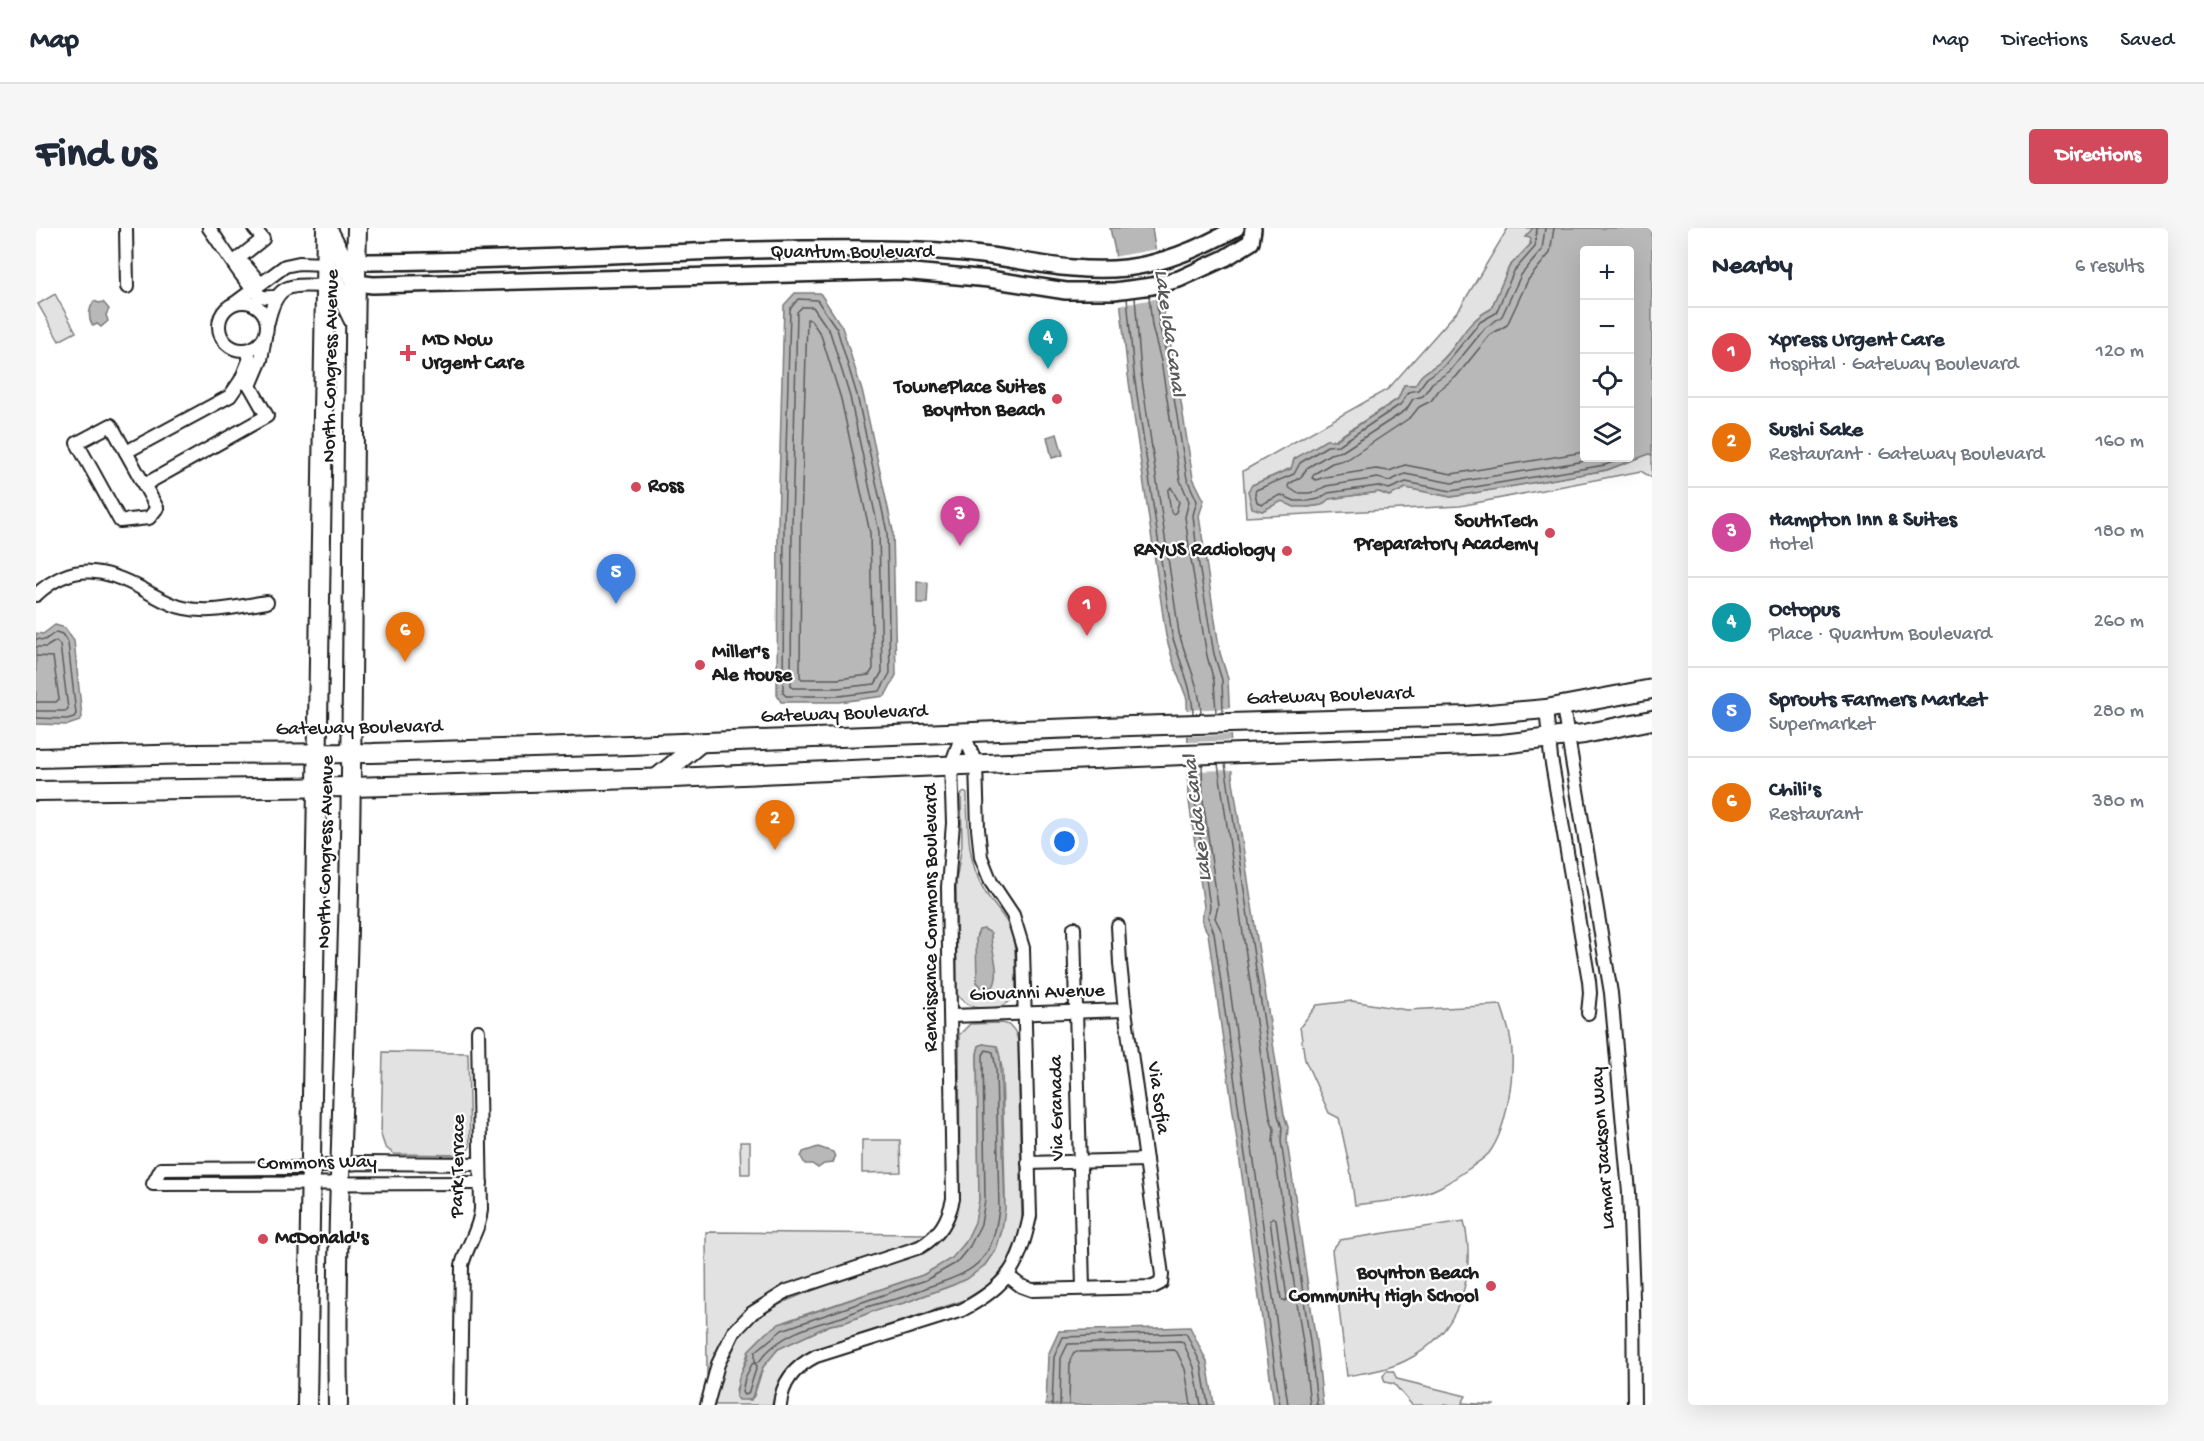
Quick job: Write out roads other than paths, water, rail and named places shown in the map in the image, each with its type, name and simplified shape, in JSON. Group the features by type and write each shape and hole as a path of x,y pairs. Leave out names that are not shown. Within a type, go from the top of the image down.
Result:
{"main road":[{"name":"North Congress Avenue","path":"307,1405 327,228"},
{"path":"327,228 356,283"},
{"name":"North Congress Avenue","path":"338,1405 340,1173 352,753 354,614 352,482 357,228"},
{"path":"326,264 355,323"},
{"name":"Gateway Boulevard","path":"36,758 352,753 700,743 1237,722 1467,716 1554,708 1652,689"},
{"path":"36,791 351,787 657,778 1183,754 1502,744 1569,736 1652,720"},
{"path":"657,778 700,743"}],"street":[{"path":"126,228 127,286"},
{"path":"209,228 234,262 245,264 261,296 275,297 294,284 325,286"},
{"path":"234,262 263,239 254,228"},
{"name":"Quantum Boulevard","path":"356,262 879,249 967,253 1052,267 1100,270 1128,268 1176,257 1236,228"},
{"name":"Quantum Boulevard","path":"356,283 373,285 902,271 989,279 1066,291 1103,292 1141,288 1179,279 1225,258 1251,242 1253,228"},
{"path":"265,337 254,348 246,350 231,347 221,335 220,320 223,312 285,266 299,262 326,264"},
{"path":"126,452 231,396 245,383 261,360 275,297"},
{"path":"235,303 243,301 256,305 265,314 268,322"},
{"path":"144,484 267,416 245,383 250,358 246,350"},
{"path":"111,425 144,484 156,508 149,518 120,521 77,443 111,425"},
{"path":"36,596 64,576 86,571 101,572 124,579 171,605 188,609 221,609 267,602"},
{"path":"1554,708 1549,739 1589,981 1588,1013"},
{"name":"Lamar Jackson Way","path":"1554,708 1569,736 1611,993 1628,1182 1633,1298 1634,1405"},
{"path":"1627,726 1652,730"},
{"path":"780,1405 785,1384 797,1368 806,1361 962,1310 983,1298 1008,1276 1022,1250 1030,1216 1023,948 1013,915 991,882 981,857 975,764 963,732"},
{"name":"Renaissance Commons Boulevard","path":"707,1405 718,1364 733,1333 752,1313 787,1292 920,1247 931,1240 944,1226 949,1216 953,1199 948,886 953,823 951,765 963,732"},
{"path":"1573,894 1593,891"},
{"name":"Via Sofia","path":"1083,1288 1154,1287 1161,1283 1162,1275 1125,1010 1118,926"},
{"name":"Via Granada","path":"1074,928 1083,1288"},
{"name":"Giovanni Avenue","path":"951,1016 1125,1010"},
{"name":"Park Terrace","path":"460,1405 462,1265 480,1221 478,1031"},
{"path":"1028,1163 1146,1160"},
{"name":"Commons Way","path":"479,1164 340,1173 310,1176 153,1184 161,1169 310,1176 340,1173 481,1183"},
{"path":"1008,1276 1021,1286 1032,1290 1083,1288"}],"water":[{"name":"Lake Ida Canal","path":"1110,228 1152,228 1165,324 1174,358 1193,478 1204,500 1199,516 1220,653 1228,679 1232,775 1284,1115 1288,1127 1287,1141 1323,1405 1274,1405 1208,933 1203,921 1204,907 1189,801 1187,699 1166,636 1128,375 1115,251"},
{"path":"1533,228 1652,228 1652,455 1634,460 1634,246 1580,246 1580,462 1628,462 1607,470 1451,497 1406,488 1389,496 1379,492 1329,499 1322,505 1308,507 1294,507 1282,501 1262,511 1252,508 1248,491 1252,485 1291,469 1294,459 1326,440 1336,440 1398,399 1404,385 1415,385 1423,374 1439,363 1468,327 1491,309 1509,267 1530,245 1531,238 1525,237"},
{"path":"795,293 820,293 842,327 863,394 893,531 896,675 885,696 839,702 781,702 777,695 778,524 784,305"},
{"path":"94,301 103,302 109,309 106,315 108,321 101,327 97,324 93,326 89,316"},
{"path":"1057,434 1063,455 1052,458 1047,437"},
{"path":"917,581 928,583 927,603 917,603"},
{"path":"55,625 65,628 74,641 82,717 80,721 68,725 36,724 36,633 43,634"},
{"path":"984,929 991,933 996,967 993,987 981,987 977,982 976,938 979,930"},
{"path":"983,1044 997,1046 1000,1057 1005,1209 996,1249 985,1265 967,1279 953,1285 846,1322 830,1325 778,1349 763,1367 751,1400 738,1400 736,1397 739,1377 748,1358 749,1350 779,1324 923,1275 952,1258 965,1243 975,1222 979,1200 977,1054 979,1046"},
{"path":"818,1147 833,1152 835,1157 833,1163 824,1164 818,1168 812,1164 805,1164 801,1157 803,1152"},
{"path":"1190,1327 1207,1362 1214,1405 1046,1405 1048,1355 1059,1331"}],"place":[{"name":"MD Now Urgent Care","path":"408,353"},
{"name":"Octopus","path":"1048,369"},
{"name":"TownePlace Suites Boynton Beach","path":"1057,399"},
{"name":"Ross","path":"636,487"},
{"name":"SouthTech Preparatory Academy","path":"1550,533"},
{"name":"Hampton Inn & Suites","path":"960,546"},
{"name":"RAYUS Radiology","path":"1287,551"},
{"name":"Sprouts Farmers Market","path":"616,604"},
{"name":"Xpress Urgent Care","path":"1087,636"},
{"name":"Chili's","path":"405,662"},
{"name":"Miller's Ale House","path":"700,665"},
{"name":"Sushi Sake","path":"775,850"},
{"name":"McDonald's","path":"263,1239"},
{"name":"Boynton Beach Community High School","path":"1491,1286"}]}
